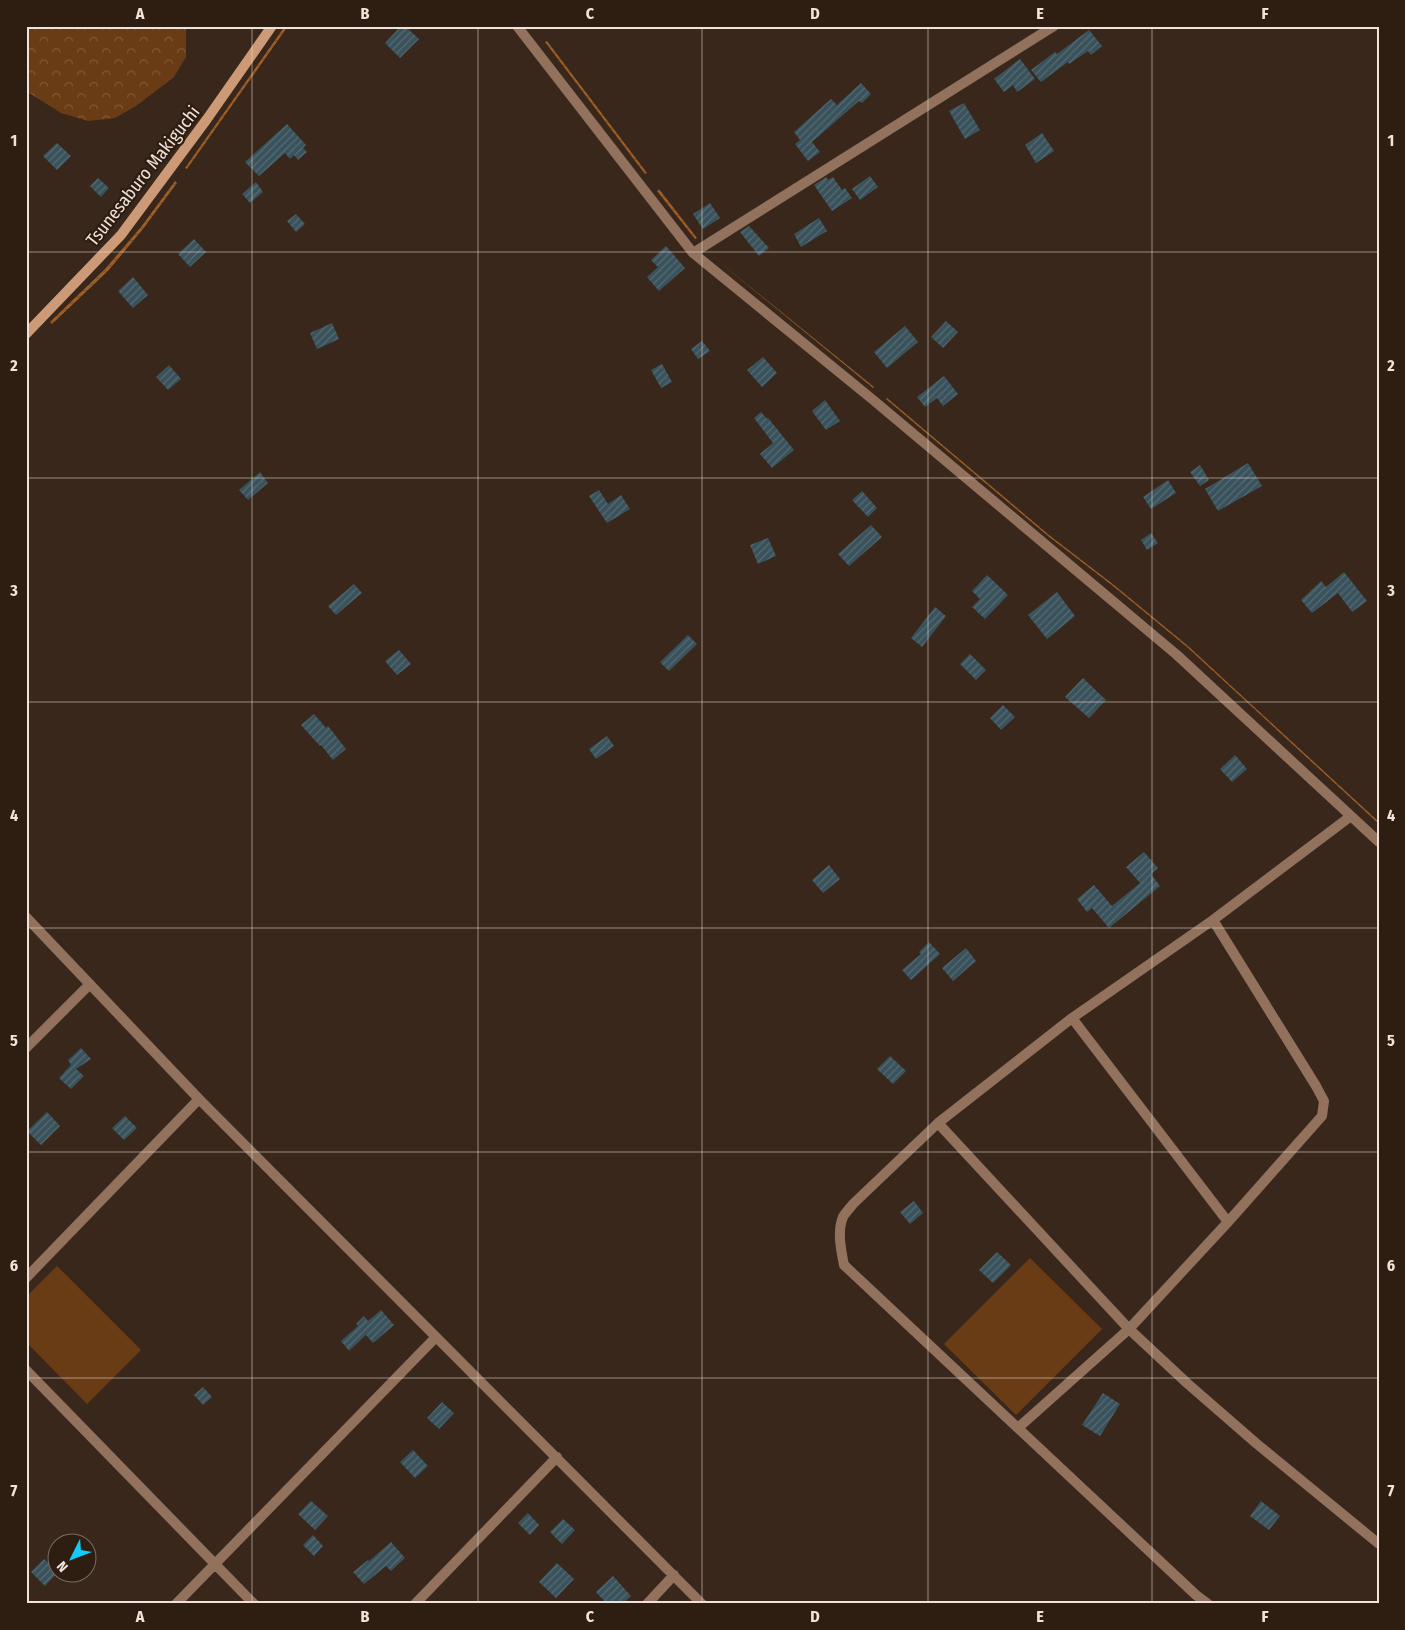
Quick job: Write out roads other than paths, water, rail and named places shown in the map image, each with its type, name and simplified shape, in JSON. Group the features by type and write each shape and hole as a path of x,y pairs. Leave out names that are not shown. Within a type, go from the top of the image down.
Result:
{"street":[{"name":"Tsunesaburo Makiguchi","path":"26,334 120,235 208,118 272,26"},
{"path":"517,26 693,253 878,404 1177,655 1379,842"},
{"path":"693,253 1054,26"},
{"path":"1208,1604 1196,1595 844,1265 840,1249 843,1217 861,1196 938,1123 1072,1018 1213,920 1351,816"},
{"path":"26,917 199,1099 702,1604"},
{"path":"1018,1428 1129,1329 1228,1222 1322,1116 1324,1101 1213,920"},
{"path":"26,1048 90,984"},
{"path":"1072,1018 1228,1222"},
{"path":"26,1278 199,1099"},
{"path":"938,1123 1129,1329 1257,1444 1379,1544"},
{"path":"176,1604 436,1337"},
{"path":"26,1370 254,1604"},
{"path":"415,1604 557,1458"},
{"path":"647,1604 674,1576"}]}
